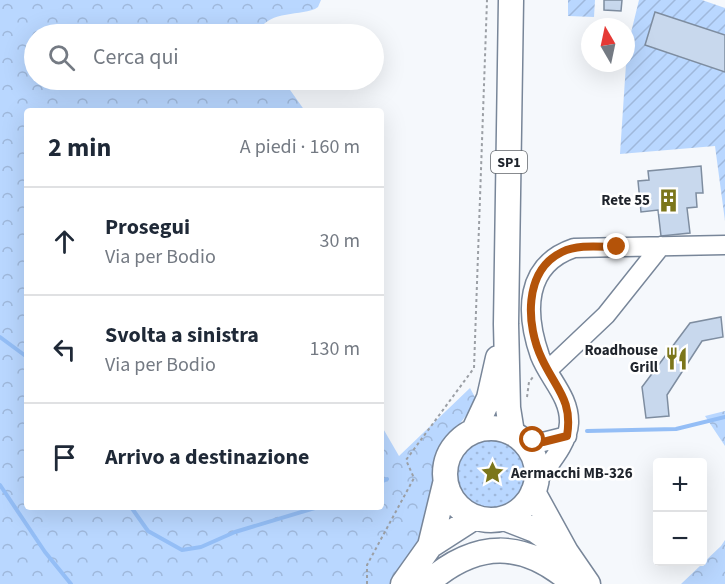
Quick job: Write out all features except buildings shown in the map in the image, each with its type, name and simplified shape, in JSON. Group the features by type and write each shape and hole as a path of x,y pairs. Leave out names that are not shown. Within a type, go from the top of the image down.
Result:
{"main road":[{"name":"SP1","path":"511,0 506,324 508,408 516,435 528,447 534,458 537,471 534,488 566,552 588,584"},
{"name":"SP1","path":"445,484 446,464 453,446 474,430 489,398 506,324"},
{"path":"474,430 500,428 516,435"},
{"path":"445,484 451,498 461,510 475,517"},
{"path":"404,584 430,546 445,484"},
{"path":"504,518 521,508 534,488"},
{"name":"SP1","path":"475,517 490,520 504,518 535,530 566,552"},
{"path":"430,546 475,517"},
{"path":"426,584 439,572 470,555 506,549 536,558 574,584"}],"street":[{"path":"534,488 567,436 568,410 541,357 532,326 531,297 537,275 550,260 574,248 725,245"},
{"path":"548,370 606,315 661,246"},
{"path":"516,435 543,442 567,436"}],"path":[{"path":"366,584 367,565 414,478 406,460 474,368 487,0"},
{"path":"526,399 529,382 535,375 548,370"}],"green space":[{"path":"0,0 321,0 315,9 274,18 264,24 24,24 24,90 290,90 303,108 24,108 24,510 384,510 384,430 399,456 470,388 477,401 443,446 438,465 438,492 420,537 391,584 0,584"},
{"path":"568,0 595,0 594,17 568,16"},
{"path":"639,0 702,0 725,8 725,221 715,146 620,154 625,72 635,72 635,18"},
{"path":"725,411 725,446 705,416"},
{"path":"490,438 509,444 519,454 525,473 519,492 509,502 490,508 471,502 461,492 455,473 461,454 471,444"},
{"path":"725,540 725,584 681,584 700,566 707,566 707,559"}],"waterway":[{"path":"0,337 24,355"},
{"path":"587,431 676,429 725,417"},
{"path":"0,485 45,552 71,584"},
{"path":"133,510 148,531 182,550 201,547 235,532 308,510"}],"place":[{"name":"Rete 55","path":"668,200"},
{"name":"Roadhouse Grill","path":"676,359"},
{"name":"Aermacchi MB-326","path":"493,473"}],"route":[{"path":"533,440 543,442 567,436 569,423 564,398 541,357 532,326 531,297 537,275 550,260 562,252 574,248 617,247"}]}
